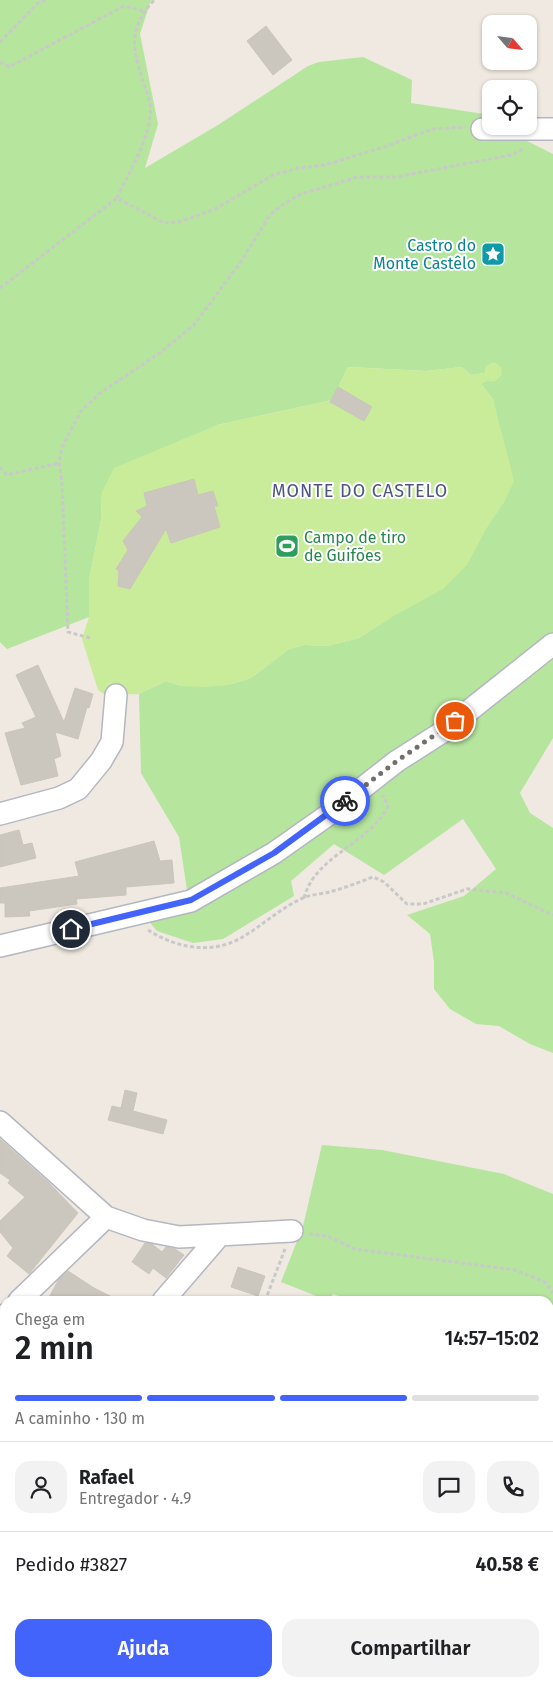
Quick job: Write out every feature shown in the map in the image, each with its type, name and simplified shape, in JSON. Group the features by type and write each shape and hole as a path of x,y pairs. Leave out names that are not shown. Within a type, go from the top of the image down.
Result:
{"street":[{"path":"537,128 553,129"},
{"path":"0,946 191,900 274,853 328,815 397,761 441,733 553,644"},
{"path":"0,814 59,798 78,788 101,761 112,742 116,695"},
{"path":"0,1122 106,1217 143,1230 179,1237 292,1231"},
{"path":"24,1296 106,1217"},
{"path":"167,1296 219,1236"}],"path":[{"path":"0,42 38,3 46,0"},
{"path":"0,288 117,198 147,130 150,104 133,48 134,30 144,11 154,0"},
{"path":"0,62 9,67 124,6 144,11"},
{"path":"117,198 164,223 179,222 215,210 273,175 299,168 324,165 387,146 432,129 460,127 482,129"},
{"path":"90,638 68,632 62,482 59,464 62,447 81,411 100,393 161,352 193,326 240,263 270,215 282,205 301,194 358,178 396,177 511,155 522,151 529,144 532,135"},
{"path":"0,467 7,474 59,464"},
{"path":"304,898 307,886 335,856 382,820 388,806 382,793 366,784"},
{"path":"141,912 143,926 158,937 189,946 220,947 239,939 262,922 304,898 333,892 373,877 384,882 407,904 423,904 467,889 506,893 553,915"},
{"path":"267,1296 292,1231 327,1236 355,1249 515,1270 544,1282 553,1293"}],"green space":[{"path":"0,0 151,0 140,34 158,124 145,168 218,125 308,66 319,62 363,57 412,80 411,103 482,114 482,135 519,135 553,154 553,738 520,793 530,813 553,828 553,1053 530,1044 499,1026 476,1024 450,1009 434,989 434,962 430,934 407,915 464,896 496,869 463,819 384,875 334,844 291,881 294,896 223,939 193,943 157,931 141,912 191,900 187,890 179,837 141,773 139,694 166,681 181,686 228,685 251,678 289,649 304,645 328,646 359,638 390,618 487,527 505,500 493,399 481,384 486,381 484,373 471,375 462,367 426,371 348,367 332,400 217,425 102,492 101,520 89,580 89,617 7,649 0,642"},
{"name":"Campo de tiro de Guifões","path":"494,362 501,367 502,375 494,382 486,381 481,384 493,399 514,481 467,565 443,589 390,618 359,638 328,646 304,645 289,649 251,678 228,685 181,686 166,681 139,694 105,695 98,690 82,639 89,617 89,580 101,520 102,492 114,468 217,425 332,400 348,367 426,371 462,367 471,375 484,373 486,366"},
{"path":"322,1145 382,1150 504,1174 553,1194 553,1296 339,1296 333,1294 332,1296 316,1296 281,1282 303,1226"}],"building":[{"path":"266,26 292,60 273,75 247,41"},
{"path":"338,387 372,407 364,421 330,402"},
{"path":"194,479 198,495 213,491 218,506 214,506 220,527 171,543 166,529 130,589 118,586 119,571 116,569 128,550 123,541 142,517 136,511 147,506 144,493"},
{"path":"38,665 64,722 75,688 93,694 89,708 87,707 78,739 55,732 61,756 54,759 58,776 21,785 5,733 25,728 22,723 36,717 16,675"},
{"path":"19,830 23,845 32,843 36,858 0,867 0,835"},
{"path":"154,841 160,861 172,860 174,883 126,887 126,895 76,899 77,904 29,911 30,916 5,917 5,903 0,903 0,888 79,876 75,862"},
{"path":"125,1090 137,1093 133,1111 167,1120 163,1134 108,1120 112,1106 121,1108"},
{"path":"0,1139 49,1183 78,1213 29,1274 7,1256 13,1248 0,1232 0,1221 25,1197 8,1183 10,1180 0,1173"},
{"path":"145,1243 152,1244 162,1252 166,1247 175,1249 184,1255 166,1278 153,1268 149,1274 132,1262"},
{"path":"238,1267 265,1276 258,1296 231,1287"},
{"path":"68,1271 110,1296 50,1296 59,1279"}],"way so far":[{"path":"345,801 397,761 441,733 455,721"}],"place":[{"name":"Castro do Monte Castêlo","path":"493,254"},
{"name":"Campo de tiro de Guifões","path":"287,546"}],"district":[{"name":"MONTE DO CASTELO","path":"360,491"}],"route":[{"path":"71,929 191,900 274,853 345,801"}]}
